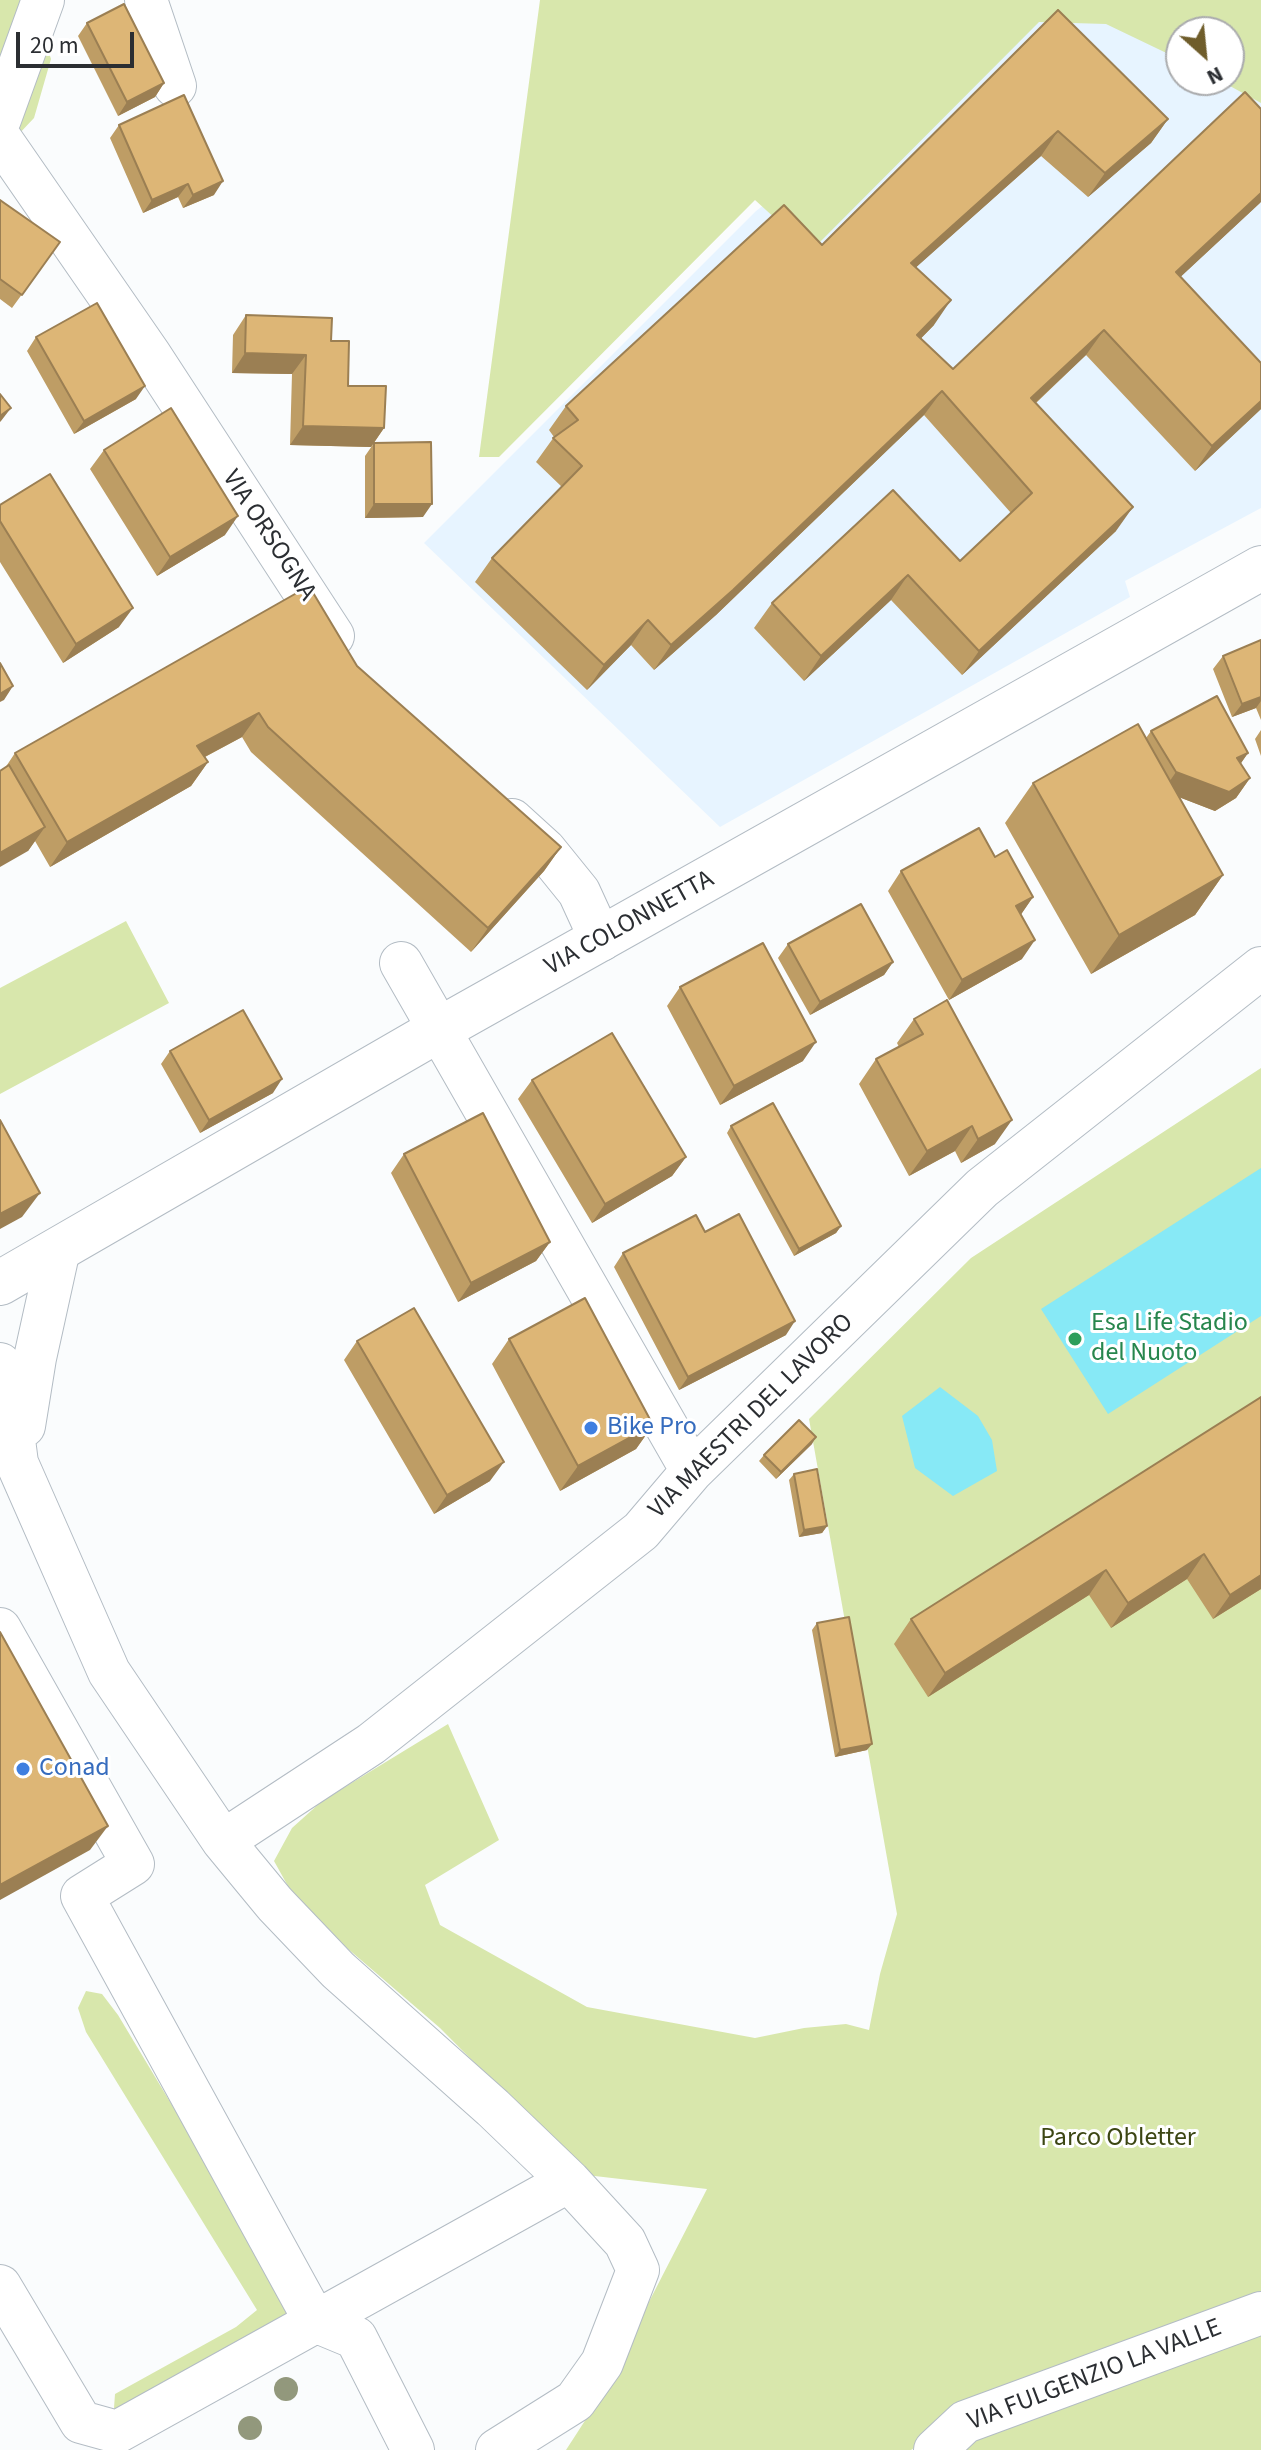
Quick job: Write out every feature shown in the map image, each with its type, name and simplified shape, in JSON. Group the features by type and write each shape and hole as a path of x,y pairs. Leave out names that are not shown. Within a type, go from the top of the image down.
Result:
{"main road":[{"name":"VIA COLONNETTA","path":"0,1283 440,1029 1261,568"}],"street":[{"path":"0,119 43,0"},
{"path":"146,0 175,86"},
{"name":"VIA ORSOGNA","path":"0,138 150,355 355,670"},
{"path":"479,790 545,850 579,892 601,940"},
{"path":"401,963 692,1471"},
{"name":"VIA MAESTRI DEL LAVORO","path":"223,1841 371,1744 641,1531 692,1471 982,1188 1261,968"},
{"path":"17,1463 35,1358 59,1249"},
{"path":"0,1364 8,1394 17,1463 109,1672 223,1841 275,1904 338,1970 493,2108 569,2181 625,2242 638,2270 602,2363 575,2401 497,2450"},
{"path":"0,1629 133,1864 82,1896 315,2321 356,2338 390,2399 413,2450"},
{"path":"0,2286 14,2342 81,2422 117,2432 569,2181"},
{"name":"VIA FULGENZIO LA VALLE","path":"935,2450 965,2422 1261,2313"}],"shaded area":[{"path":"1032,0 1165,30 1165,96 1245,96 1245,82 1261,83 1261,508 1125,581 1130,597 720,827 424,543 756,211"}],"green space":[{"path":"0,0 32,0 51,59 34,118 0,154"},
{"path":"540,0 1261,0 1261,103 1245,94 1245,16 1165,16 1165,52 1106,24 1039,22 811,251 755,200 499,457 479,457"},
{"path":"126,921 169,1003 0,1094 0,988"},
{"name":"Parco Obletter","path":"1261,1068 1261,2294 1004,2391 911,2450 566,2450 599,2399 707,2189 586,2175 440,2028 347,1948 289,1888 274,1861 292,1828 322,1801 448,1724 499,1840 425,1885 440,1925 587,2007 755,2038 804,2028 846,2024 869,2030 880,1974 897,1914 809,1419 971,1258"},
{"path":"86,1991 102,1994 118,2015 302,2322 131,2421 114,2408 115,2394 236,2327 257,2310 86,2032 78,2008"},
{"path":"1261,2321 1261,2450 946,2450"}],"water":[{"path":"1261,1168 1261,1316 1108,1414 1041,1309"},
{"path":"940,1387 978,1416 992,1440 997,1471 953,1496 915,1468 902,1416"}],"building":[{"path":"124,4 164,83 127,102 87,23"},
{"path":"1058,10 1168,119 1105,173 1058,131 911,263 951,300 917,335 953,369 1241,96 1245,96 1245,92 1261,109 1261,193 1176,272 1261,363 1261,401 1212,446 1104,330 1031,398 1133,507 979,651 908,575 821,656 772,603 893,490 960,561 1032,493 942,391 671,645 648,620 604,665 492,558 582,466 553,438 578,420 566,406 784,205 822,245"},
{"path":"184,95 223,181 193,195 188,184 152,200 119,125"},
{"path":"0,200 60,242 22,295 0,279"},
{"path":"97,303 145,386 84,421 36,337"},
{"path":"246,315 332,318 331,341 349,341 348,386 386,386 384,428 303,426 306,355 245,353"},
{"path":"0,394 11,408 0,416"},
{"path":"171,408 238,516 170,557 104,450"},
{"path":"431,442 432,504 374,504 374,443"},
{"path":"50,474 133,608 76,644 0,521 0,505"},
{"path":"309,586 357,666 561,847 488,928 268,727 259,713 197,746 208,762 67,842 15,753"},
{"path":"1261,640 1261,697 1242,704 1223,656"},
{"path":"0,663 13,686 0,694"},
{"path":"1217,696 1248,753 1237,758 1250,778 1229,792 1176,772 1151,731"},
{"path":"1138,724 1223,875 1119,935 1033,783"},
{"path":"9,765 45,827 0,853 0,771"},
{"path":"979,828 995,857 1007,850 1033,897 1016,906 1035,940 962,980 901,871"},
{"path":"861,904 893,962 820,1002 788,944"},
{"path":"763,943 816,1042 734,1086 680,987"},
{"path":"947,1000 1012,1120 978,1139 972,1126 927,1151 876,1059 923,1034 914,1019"},
{"path":"243,1010 282,1079 209,1120 170,1051"},
{"path":"612,1033 686,1157 605,1204 532,1080"},
{"path":"773,1103 841,1226 799,1249 731,1126"},
{"path":"483,1113 550,1242 471,1283 404,1154"},
{"path":"0,1120 40,1193 0,1214"},
{"path":"739,1214 795,1321 688,1377 623,1253 696,1215 705,1232"},
{"path":"585,1298 653,1425 578,1466 509,1339"},
{"path":"414,1308 504,1462 447,1495 357,1341"},
{"path":"1261,1397 1261,1575 1230,1595 1204,1554 1128,1603 1106,1570 945,1673 911,1619"},
{"path":"799,1420 816,1437 781,1472 764,1455"},
{"path":"817,1469 827,1526 804,1530 794,1474"},
{"path":"849,1617 872,1744 840,1750 817,1623"},
{"name":"Conad","path":"0,1632 108,1826 0,1885"}],"place":[{"name":"Esa Life Stadio del Nuoto","path":"1075,1339"},
{"name":"Bike Pro","path":"591,1428"},
{"name":"Conad","path":"23,1769"}]}
